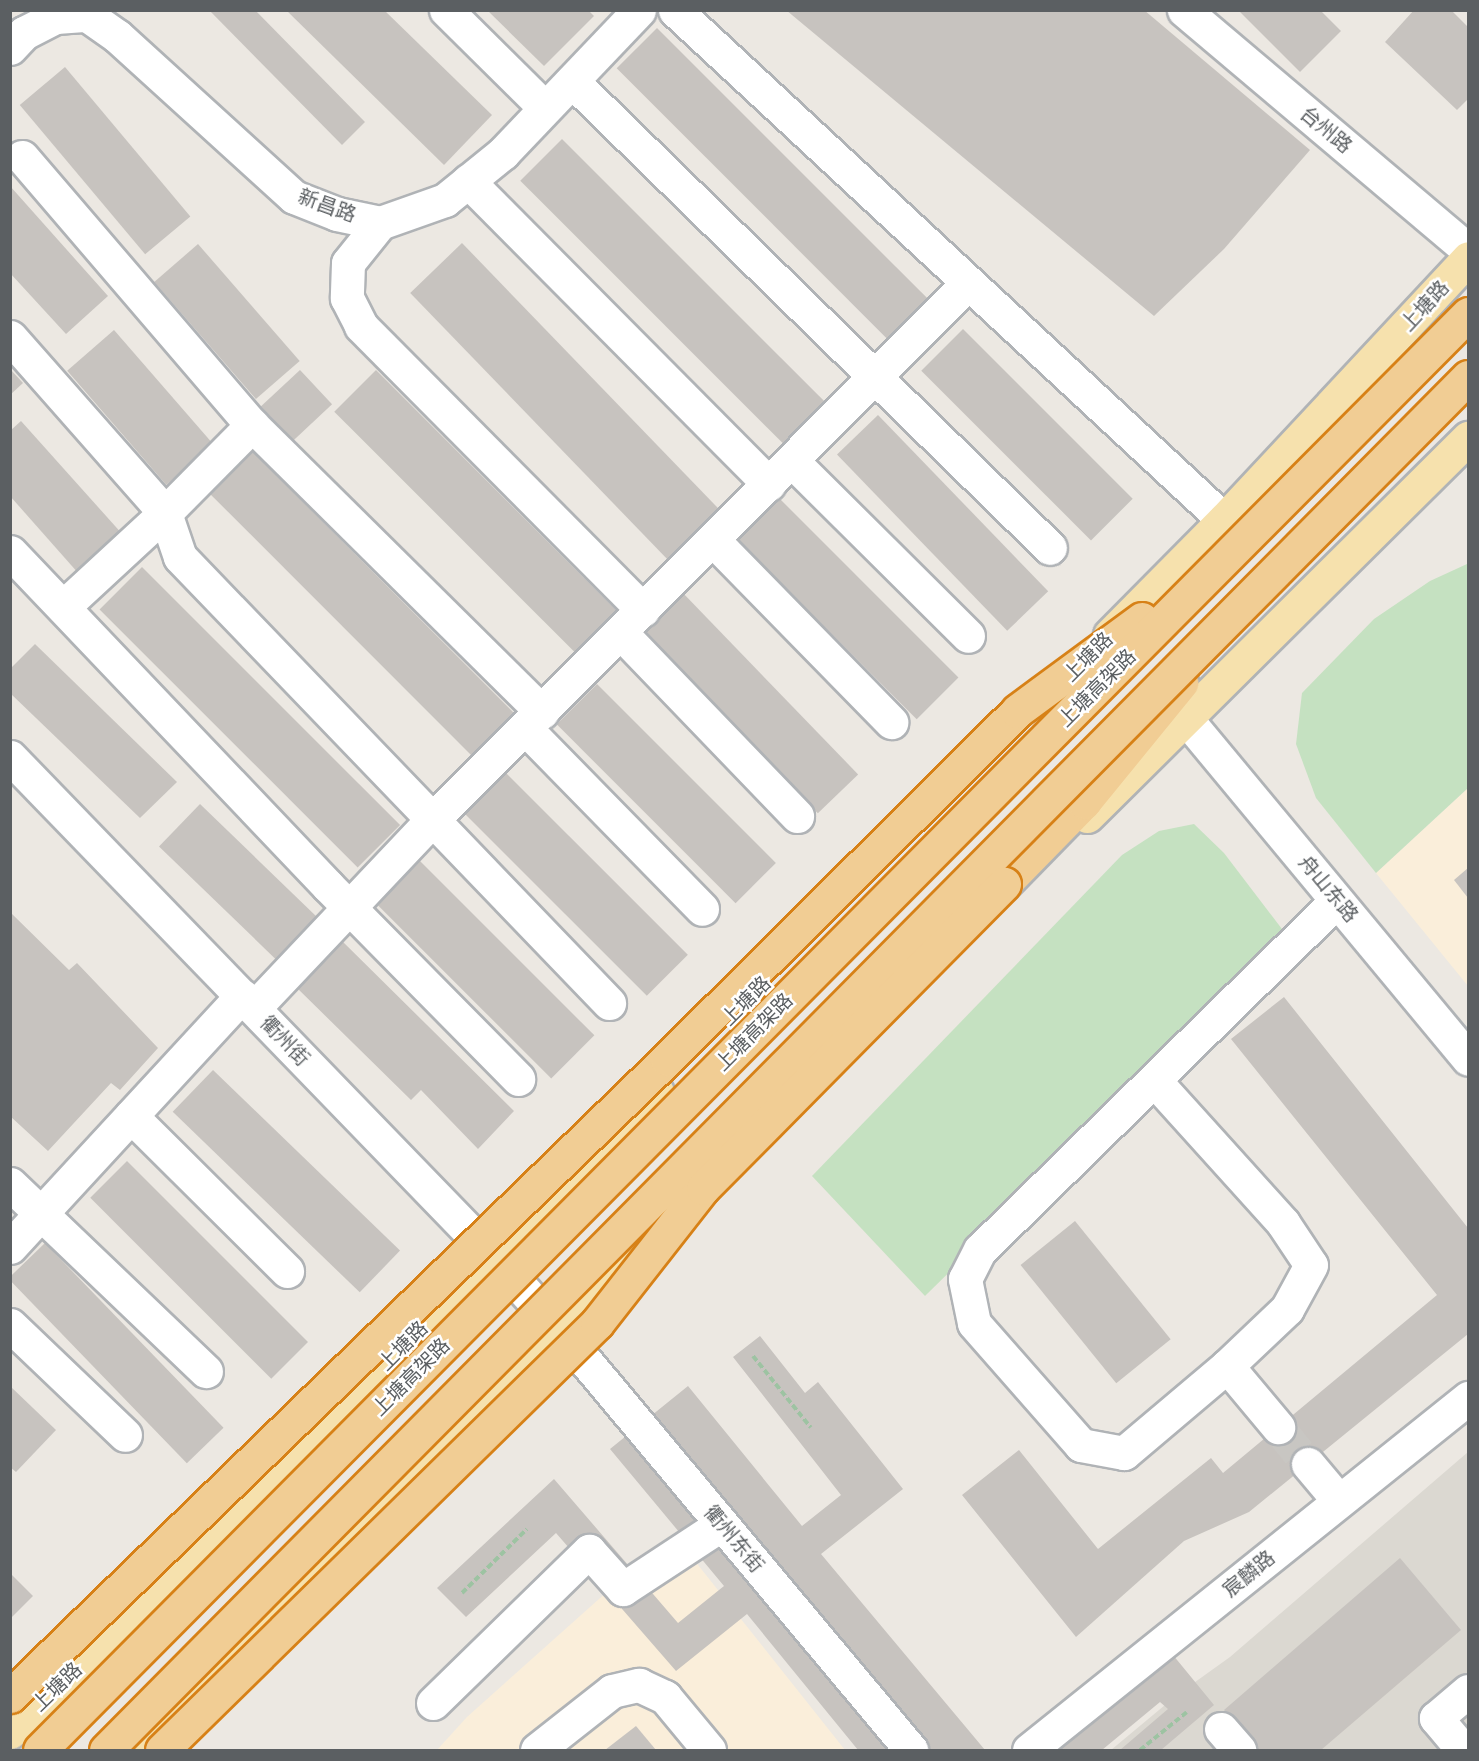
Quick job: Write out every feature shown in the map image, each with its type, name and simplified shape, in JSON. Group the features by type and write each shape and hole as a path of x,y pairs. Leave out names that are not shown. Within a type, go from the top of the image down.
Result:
{"highway":[{"name":"上塘高架路","path":"40,1750 1468,314"},
{"path":"106,1750 1468,377"},
{"path":"10,1696 667,1059 1017,711 1228,556"},
{"path":"162,1750 597,1323 703,1188 1084,802 1263,583"}],"main road":[{"name":"上塘路","path":"10,1732 225,1525 1224,520 1468,258"},
{"path":"130,1750 557,1327 1187,720 1465,448"}],"street":[{"path":"446,10 545,108"},
{"name":"新昌路","path":"10,48 24,33 56,17 87,15 117,36 294,197 336,214 380,223 445,200 503,153 639,10"},
{"path":"675,10 1224,520"},
{"name":"台州路","path":"1184,10 1468,250"},
{"path":"572,81 1050,548"},
{"path":"22,157 252,425 533,720 702,909"},
{"path":"468,181 769,483"},
{"path":"380,223 348,263 347,298 361,326 644,610"},
{"path":"10,1247 131,1116 348,907 968,283"},
{"path":"10,337 165,513 180,557 609,1003"},
{"path":"63,607 165,513 252,425"},
{"path":"792,461 968,636"},
{"path":"713,540 891,722"},
{"path":"10,552 348,907 518,1079"},
{"path":"621,633 797,816"},
{"name":"舟山东路","path":"1187,720 1468,1059"},
{"name":"衢州街","path":"10,757 493,1256 557,1327"},
{"path":"1154,1080 1283,1223 1311,1265 1287,1309 1227,1366 1124,1453 1081,1445 974,1323 965,1280 980,1250 1337,901"},
{"path":"131,1116 287,1271"},
{"path":"10,1184 206,1371"},
{"path":"10,1325 125,1435"},
{"name":"衢州东街","path":"557,1327 911,1750"},
{"path":"1227,1366 1278,1427"},
{"name":"宸麟路","path":"1029,1750 1468,1398"},
{"path":"1308,1464 1339,1501"},
{"path":"433,1703 590,1551 623,1589 722,1524"},
{"path":"537,1750 612,1691 639,1685 665,1697 709,1750"},
{"path":"1463,1750 1436,1718 1468,1691"}],"path":[{"path":"753,1356 811,1428"},
{"path":"462,1593 527,1529"},
{"path":"1140,1750 1187,1712"}],"shaded area":[{"path":"1468,788 1468,986 1376,873"},
{"path":"1468,1452 1468,1750 1111,1750 1177,1695 1230,1657"},
{"path":"675,1536 845,1750 437,1750 467,1717 627,1574"}],"green space":[{"path":"1467,564 1468,788 1376,873 1316,798 1296,744 1302,693 1374,619 1430,581"},
{"path":"1194,824 1224,853 1285,933 1270,957 925,1296 812,1176 1122,855 1159,831"}],"building":[{"path":"209,10 255,10 365,122 342,145"},
{"path":"286,10 384,10 492,115 444,165"},
{"path":"487,10 588,10 594,16 544,66"},
{"path":"786,10 1144,10 1310,150 1224,249 1154,316"},
{"path":"1238,10 1320,10 1341,31 1300,72"},
{"path":"1414,10 1451,10 1468,27 1468,99 1457,110 1385,42"},
{"path":"657,28 927,298 887,338 617,68"},
{"path":"65,67 190,216 145,254 20,105"},
{"path":"562,139 828,405 786,447 520,181"},
{"path":"10,186 108,296 66,334 10,273"},
{"path":"462,243 722,512 670,562 410,293"},
{"path":"198,244 300,361 256,399 154,282"},
{"path":"963,329 1133,499 1091,540 921,371"},
{"path":"114,330 213,444 166,485 67,371"},
{"path":"10,369 23,383 10,395"},
{"path":"300,370 332,404 293,441 261,407"},
{"path":"376,370 619,613 577,654 334,412"},
{"path":"878,415 1048,591 1007,631 837,455"},
{"path":"21,421 124,536 79,574 10,496 10,431"},
{"path":"248,447 517,716 474,758 206,489"},
{"path":"776,495 958,677 917,719 734,537"},
{"path":"142,567 400,825 358,868 100,609"},
{"path":"681,591 858,774 818,813 641,630"},
{"path":"35,644 177,782 140,818 10,693 10,669"},
{"path":"597,684 776,863 736,903 557,724"},
{"path":"504,771 688,955 647,996 463,812"},
{"path":"200,804 321,921 280,963 159,846"},
{"path":"419,860 594,1035 551,1078 376,903"},
{"path":"1468,868 1468,898 1454,880"},
{"path":"10,912 69,970 77,963 158,1048 120,1090 111,1083 48,1151 10,1116"},
{"path":"339,938 514,1111 478,1149 421,1090 411,1100 295,986"},
{"path":"1284,997 1468,1228 1468,1334 1249,1512 1184,1541 1076,1637 962,1495 1019,1450 1098,1549 1211,1458 1223,1473 1437,1295 1231,1039"},
{"path":"213,1070 400,1251 360,1292 173,1112"},
{"path":"127,1161 308,1342 271,1379 90,1198"},
{"path":"1075,1221 1171,1339 1116,1383 1021,1265"},
{"path":"45,1243 224,1428 187,1463 10,1280 10,1277"},
{"path":"760,1336 805,1393 818,1382 903,1489 821,1554 985,1750 858,1750 747,1614 676,1671 556,1533 466,1617 437,1588 554,1479 678,1623 724,1586 610,1449 688,1386 802,1526 841,1495 733,1357"},
{"path":"10,1386 56,1430 16,1472 10,1467"},
{"path":"1400,1558 1461,1630 1321,1750 1258,1750 1224,1710"},
{"path":"10,1573 33,1596 10,1619"},
{"path":"1173,1655 1214,1705 1161,1750 1120,1750 1168,1709 1160,1702 1102,1750 1059,1750"},
{"path":"636,1726 656,1750 605,1750"}],"tunnel":[{"path":"1278,1427 1308,1464"}]}
